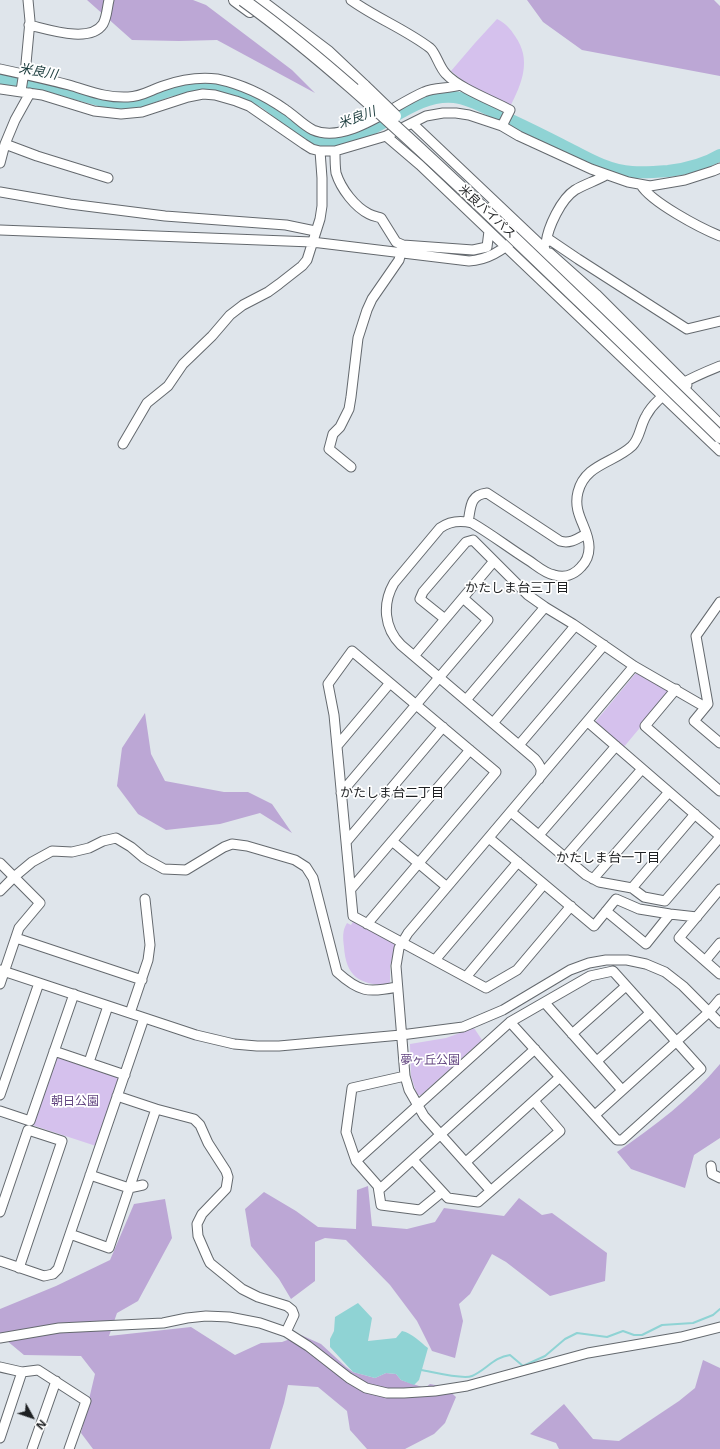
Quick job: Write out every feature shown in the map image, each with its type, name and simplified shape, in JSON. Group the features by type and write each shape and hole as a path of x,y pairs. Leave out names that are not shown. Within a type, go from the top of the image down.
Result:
{"main road":[{"path":"235,0 319,67 488,212"},
{"name":"米良バイパス","path":"243,0 318,59 408,138 589,309 720,437"},
{"name":"米良バイパス","path":"250,0 299,38 381,108 549,266 720,431"},
{"path":"260,0 328,52 364,86 488,212 512,241 666,395 720,444"},
{"path":"512,241 547,254 621,328 681,384 720,426"}],"street":[{"path":"0,163 5,144 19,111 27,100 24,91 24,76 29,25 28,0"},
{"path":"29,25 66,34 94,32 103,24 109,0"},
{"path":"352,0 364,9 388,21 432,49 445,73 460,85 510,110 503,125"},
{"path":"0,69 99,95 120,98 137,96 162,86 182,81 210,78 217,79 264,96 286,110 308,127 318,132 328,134 337,133 368,123 399,104 426,91 460,85"},
{"path":"0,89 24,91 55,98 94,111 121,114 142,112 188,97 203,94 215,95 249,106 304,144 320,151 335,151 386,136 426,116 456,113 469,115 503,125 530,141 606,175 641,185 650,186 685,180 720,168"},
{"path":"412,123 547,254"},
{"path":"386,136 420,164 489,231 512,241"},
{"path":"5,144 44,159 108,178"},
{"path":"123,444 147,403 168,386 182,364 212,336 230,314 243,305 268,292 302,266 307,260 320,219 323,193 320,151"},
{"path":"335,151 337,174 346,192 366,212 381,218 396,242 402,248 470,261 488,258 512,241"},
{"path":"547,254 546,238 554,217 568,196 574,190 606,175"},
{"path":"641,185 645,192 654,198 693,223 720,236"},
{"path":"0,192 70,204 165,216 286,225 315,231"},
{"path":"0,230 473,250 487,247 489,231"},
{"path":"546,238 687,329 720,321"},
{"path":"351,467 329,449 330,443 333,434 340,426 349,409 358,338 367,310 372,298 399,260 402,248"},
{"path":"539,779 541,770 539,763 396,640 388,626 386,612 389,591 440,528 447,523 452,522 468,522 476,526 548,574 559,576 572,574 580,569 585,562 589,548 577,507 578,493 581,485 590,472 631,447 640,434 646,416 659,400 681,384 720,366"},
{"path":"681,384 720,418"},
{"path":"666,395 720,451"},
{"path":"468,522 472,501 476,496 487,494 560,541 572,541 586,534"},
{"path":"445,619 420,598 423,592 466,542 473,540 528,594 545,607 634,666 705,707"},
{"path":"414,656 494,561"},
{"path":"341,793 488,620 463,598"},
{"path":"720,602 696,636 708,704 694,720 720,743"},
{"path":"466,700 545,607"},
{"path":"493,723 575,626"},
{"path":"519,745 604,645"},
{"path":"367,924 496,772 352,650 328,684 334,714 353,916 367,924 402,943 486,988 517,970 571,906"},
{"path":"491,1191 417,1106 409,1090 405,1076 401,1035 397,987 397,953 408,933 634,666"},
{"path":"337,746 390,683"},
{"path":"676,689 645,726 718,784"},
{"path":"511,812 593,880 632,888 644,897 665,901 720,836 588,722"},
{"path":"346,842 443,728"},
{"path":"539,835 616,746"},
{"path":"350,890 470,750"},
{"path":"565,857 642,769"},
{"path":"593,880 669,792"},
{"path":"632,888 695,814"},
{"path":"0,892 14,876 32,862 52,851 72,852 89,848 103,841 116,838 131,847 144,858 164,869 186,870 224,847 232,844 254,848 295,860 306,867 314,878 337,972 348,982 362,990 379,991 397,987"},
{"path":"489,838 594,926 616,899 639,909 697,917"},
{"path":"392,841 447,887"},
{"path":"435,960 518,862"},
{"path":"0,863 40,903 19,928 2,970 0,984"},
{"path":"466,977 544,884"},
{"path":"720,889 679,938 720,974"},
{"path":"130,1013 148,960 150,945 145,899"},
{"path":"606,911 646,944 670,914"},
{"path":"16,938 142,980"},
{"path":"705,961 720,943"},
{"path":"2,970 144,1018 215,1040 257,1046 287,1045 401,1035 463,1027 503,1010 570,970 589,963 606,960 627,960 646,964 665,972 683,986 720,1023"},
{"path":"356,1161 510,1022 590,976 613,971 701,1069 622,1140 617,1140 510,1022"},
{"path":"0,1095 39,983"},
{"path":"572,1034 626,986"},
{"path":"0,1111 30,1121 74,994"},
{"path":"594,1115 709,1012 720,999"},
{"path":"545,1002 622,1090"},
{"path":"88,1062 108,1006"},
{"path":"597,1061 650,1013"},
{"path":"0,1261 44,1276 53,1274 59,1267 144,1018"},
{"path":"379,1190 535,1049"},
{"path":"54,1051 125,1075"},
{"path":"405,1076 352,1088 346,1132 356,1161 378,1186 381,1205 420,1210 442,1192"},
{"path":"466,1162 560,1077"},
{"path":"117,1096 196,1120 200,1125 215,1157 226,1171 228,1183 226,1189 202,1214 197,1224 198,1236 210,1263 242,1290 258,1297 287,1306 292,1310 294,1315 286,1332"},
{"path":"412,1160 448,1198 478,1202 560,1130 534,1101"},
{"path":"70,1234 109,1248 156,1109"},
{"path":"0,1212 28,1130 62,1141 19,1268"},
{"path":"711,1166 712,1174 720,1178"},
{"path":"90,1175 129,1188 143,1185"},
{"path":"0,1338 59,1328 162,1324 187,1318 206,1316 246,1319 286,1332 308,1346 357,1384 376,1391 404,1393 435,1391 467,1386 580,1355 681,1337 720,1327"},
{"path":"0,1367 22,1372 38,1370 86,1401 69,1449"},
{"path":"0,1438 22,1372"},
{"path":"32,1449 56,1381"}],"green space":[{"path":"497,19 505,24 515,36 523,54 523,72 518,89 510,107 468,85 451,71"},
{"path":"635,674 640,674 668,689 669,693 623,748 596,726 596,721"},
{"path":"354,920 393,941 395,946 390,966 390,982 388,985 378,985 362,981 351,972 345,957 343,938 345,926 347,923 351,925"},
{"name":"夢ヶ丘公園","path":"474,1028 482,1040 421,1095 417,1095 411,1076 410,1044 446,1038"},
{"name":"朝日公園","path":"57,1054 116,1074 118,1079 96,1146 32,1125"}],"shaded area":[{"path":"87,0 193,0 206,5 292,70 315,93 217,40 132,40"},
{"path":"527,0 714,0 720,6 720,76 582,50 543,22"},
{"path":"145,713 151,754 165,781 224,792 248,792 272,804 292,833 260,813 220,824 166,830 138,814 117,786 122,748"},
{"path":"720,1064 720,1138 694,1155 685,1188 631,1169 617,1152 658,1122 697,1089"},
{"path":"368,1186 372,1226 407,1229 435,1222 444,1208 504,1216 519,1198 542,1215 552,1213 607,1253 605,1281 550,1296 506,1262 492,1254 470,1294 459,1304 463,1321 455,1358 432,1351 417,1321 390,1285 346,1240 325,1238 315,1242 315,1281 291,1299 279,1279 251,1246 245,1209 264,1192 296,1211 318,1227 356,1229 357,1190"},
{"path":"165,1199 172,1238 138,1301 117,1313 109,1336 191,1327 235,1355 261,1343 282,1342 301,1335 321,1344 353,1372 375,1378 386,1373 396,1374 401,1380 425,1388 430,1384 445,1387 456,1397 445,1423 434,1434 405,1449 367,1449 350,1430 347,1411 318,1387 288,1385 270,1449 93,1449 81,1433 95,1374 81,1356 24,1355 0,1335 0,1309 56,1286 110,1260 134,1204"},
{"path":"703,1360 720,1368 720,1449 559,1449 556,1443 530,1434 564,1404 593,1439 619,1441 679,1401 695,1388"}],"water":[{"path":"358,1303 372,1318 368,1341 396,1338 402,1331 413,1336 428,1348 419,1380 414,1385 401,1380 396,1374 386,1373 375,1378 353,1372 330,1347 330,1339 334,1331 335,1317"}],"waterway":[{"name":"米良川","path":"0,80 48,86 106,102 123,103 141,101 168,91 207,84 215,85 246,94 264,102 296,128 310,137 335,141 353,137 370,130 419,103 436,98 454,97 479,105 608,167 624,171 659,172 675,170 702,163 720,155"},
{"path":"421,1370 468,1377 477,1373 499,1358 510,1355 523,1366 545,1356 565,1339 577,1333 607,1337 623,1331 634,1335 642,1335 662,1325 693,1323 713,1315 720,1309"}],"district":[{"name":"かたしま台三丁目","path":"517,588"},
{"name":"かたしま台二丁目","path":"392,793"},
{"name":"かたしま台一丁目","path":"608,858"}]}
